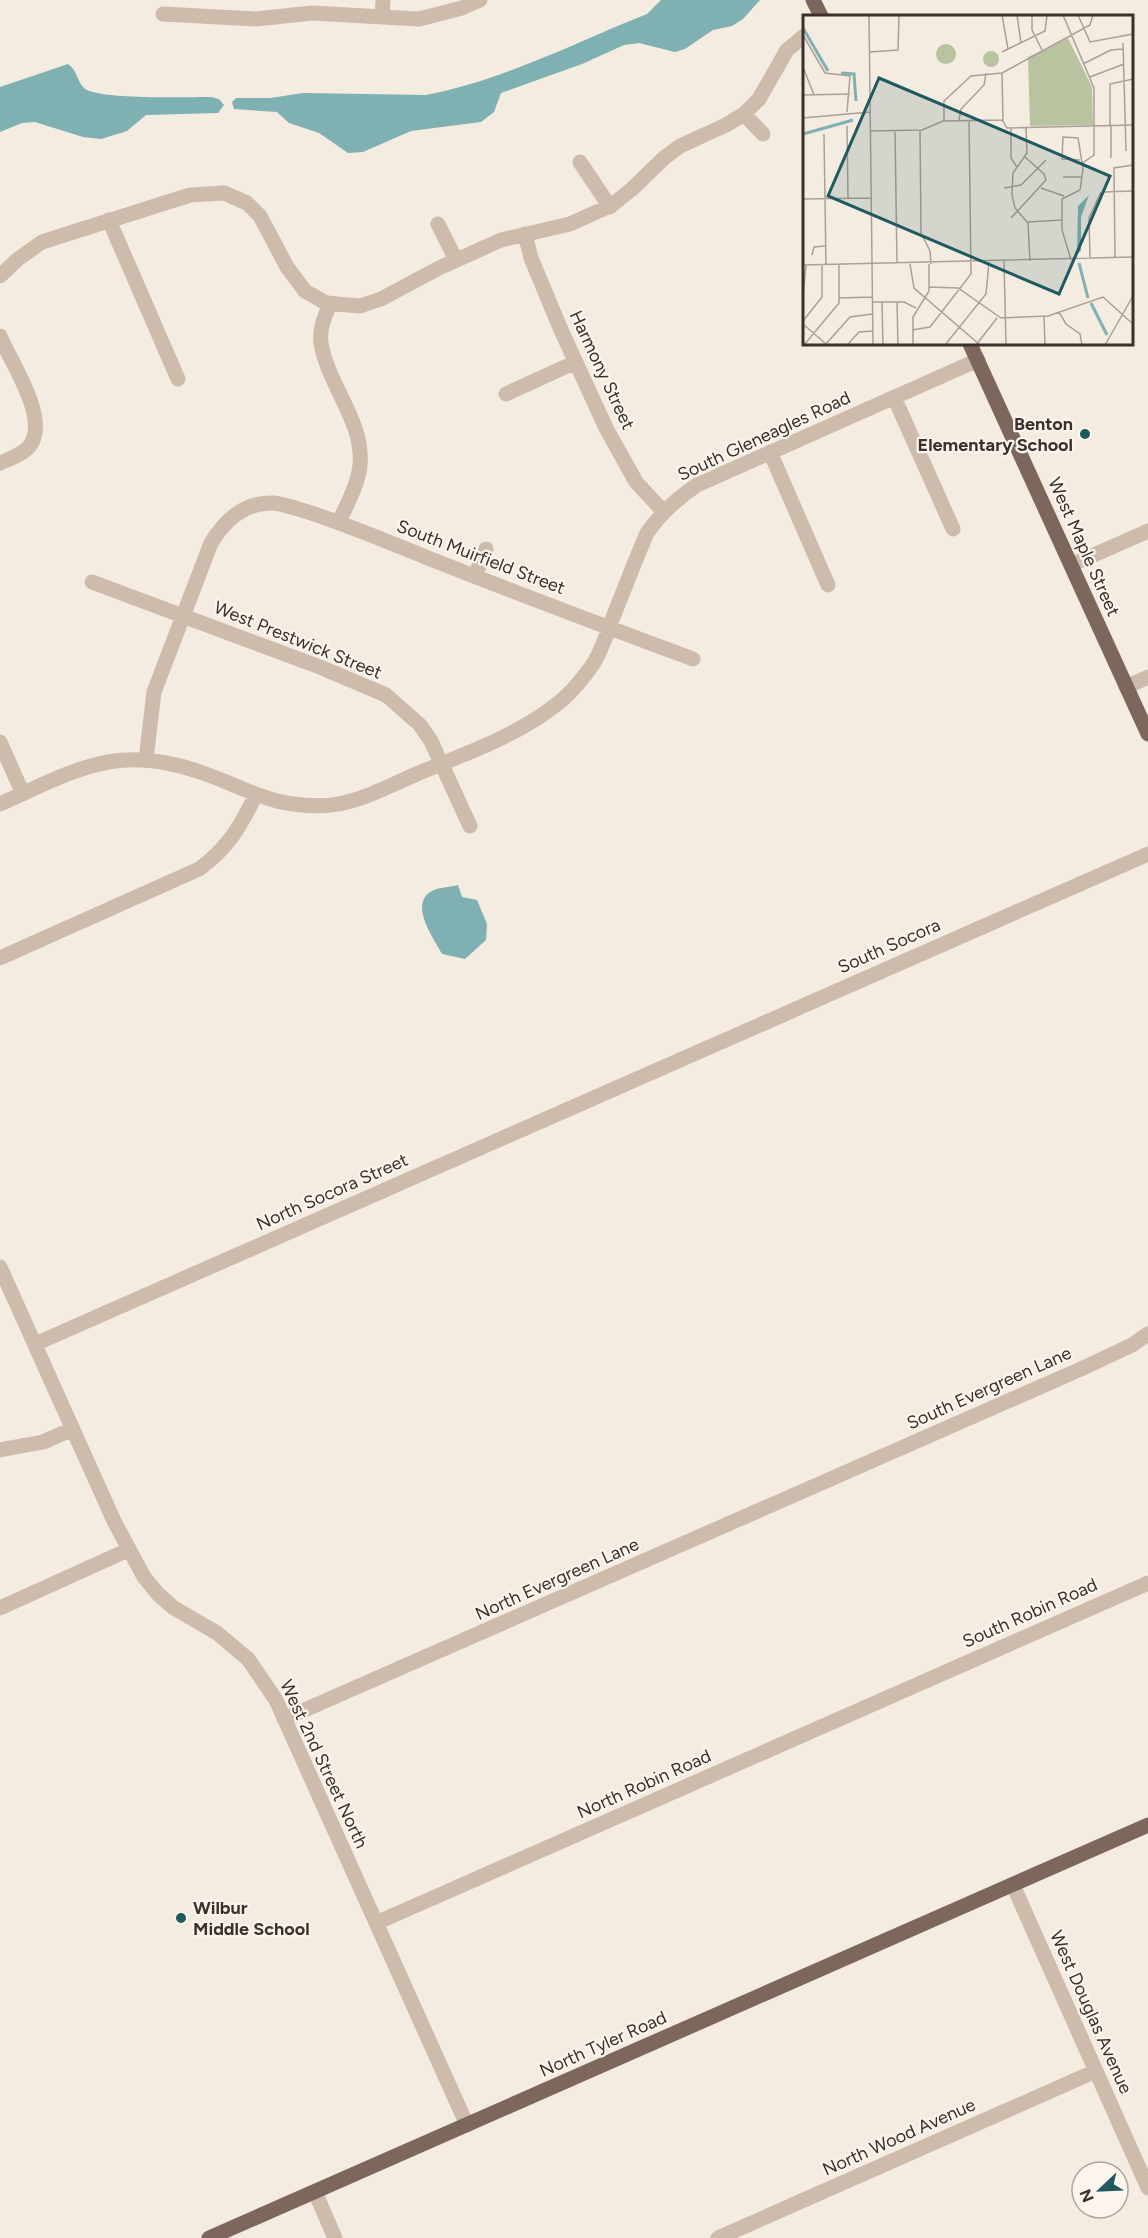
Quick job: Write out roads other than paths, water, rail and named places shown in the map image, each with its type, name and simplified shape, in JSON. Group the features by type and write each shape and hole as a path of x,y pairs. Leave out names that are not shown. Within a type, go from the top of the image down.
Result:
{"main road":[{"path":"813,0 820,15"},
{"name":"West Maple Street","path":"970,345 1148,734"},
{"name":"North Tyler Road","path":"209,2238 1148,1826"}],"street":[{"path":"382,17 383,0"},
{"path":"163,14 256,19 312,13 419,19 462,8 480,0"},
{"path":"2,272 42,242 190,195 228,194 247,203 260,216 296,282 305,291 330,303 360,306 381,299 456,260 501,240 570,224 610,207 680,146 744,114 759,99 787,50 803,37"},
{"path":"744,114 763,135"},
{"path":"580,162 610,207"},
{"path":"109,220 178,379"},
{"path":"438,224 456,260"},
{"name":"Harmony Street","path":"525,234 531,258 576,362 622,458 636,482 663,511"},
{"path":"330,303 321,326 321,343 354,424 359,445 360,466 339,522"},
{"path":"0,336 30,400 35,418 35,431 30,446 20,454 0,463"},
{"name":"South Gleneagles Road","path":"0,804 76,770 101,763 146,759 177,764 256,794 292,804 316,806 339,804 365,796 528,725 555,706 574,688 595,662 646,533 663,511 697,485 978,360"},
{"path":"506,394 576,362"},
{"path":"894,397 953,529"},
{"path":"770,452 828,585"},
{"name":"South Muirfield Street","path":"146,759 154,692 183,615 220,528 245,508 273,503 339,522 609,628 693,658"},
{"path":"1071,565 1148,531"},
{"path":"475,576 486,549"},
{"name":"West Prestwick Street","path":"92,582 320,667 386,695 420,725 431,741 470,826"},
{"path":"1126,687 1148,677"},
{"path":"0,742 23,794"},
{"path":"0,958 199,869 215,858 232,840 256,794"},
{"name":"South Socora","path":"645,1075 1148,854"},
{"name":"North Socora Street","path":"35,1344 645,1075"},
{"name":"West 2nd Street North","path":"0,1267 128,1550 144,1577 174,1608 217,1633 248,1659 276,1700 467,2125"},
{"name":"South Evergreen Lane","path":"844,1474 1081,1370 1132,1345 1148,1334"},
{"path":"0,1450 43,1442 73,1429"},
{"name":"North Evergreen Lane","path":"284,1719 844,1474"},
{"path":"0,1608 128,1550"},
{"name":"South Robin Road","path":"927,1680 1148,1582"},
{"name":"North Robin Road","path":"376,1923 927,1680"},
{"name":"West Douglas Avenue","path":"1013,1885 1148,2188"},
{"name":"North Wood Avenue","path":"718,2238 1096,2071"},
{"path":"315,2192 335,2238"}],"water":[{"path":"661,0 760,0 743,19 732,26 713,30 685,49 675,52 639,43 624,45 582,64 501,93 494,112 481,122 411,131 363,152 348,153 319,133 289,123 277,112 234,109 232,102 236,98 270,98 303,93 426,95 483,80 538,60 647,14"},
{"path":"68,64 84,88 92,92 144,97 211,97 219,99 224,105 218,113 146,115 127,131 101,139 83,137 35,122 22,123 0,132 0,87"},
{"path":"458,885 462,897 477,900 487,924 486,940 465,959 442,954 428,929 422,911 426,895 437,889"}],"place":[{"name":"Benton Elementary School","path":"1085,434"},
{"name":"Wilbur Middle School","path":"181,1918"}]}
